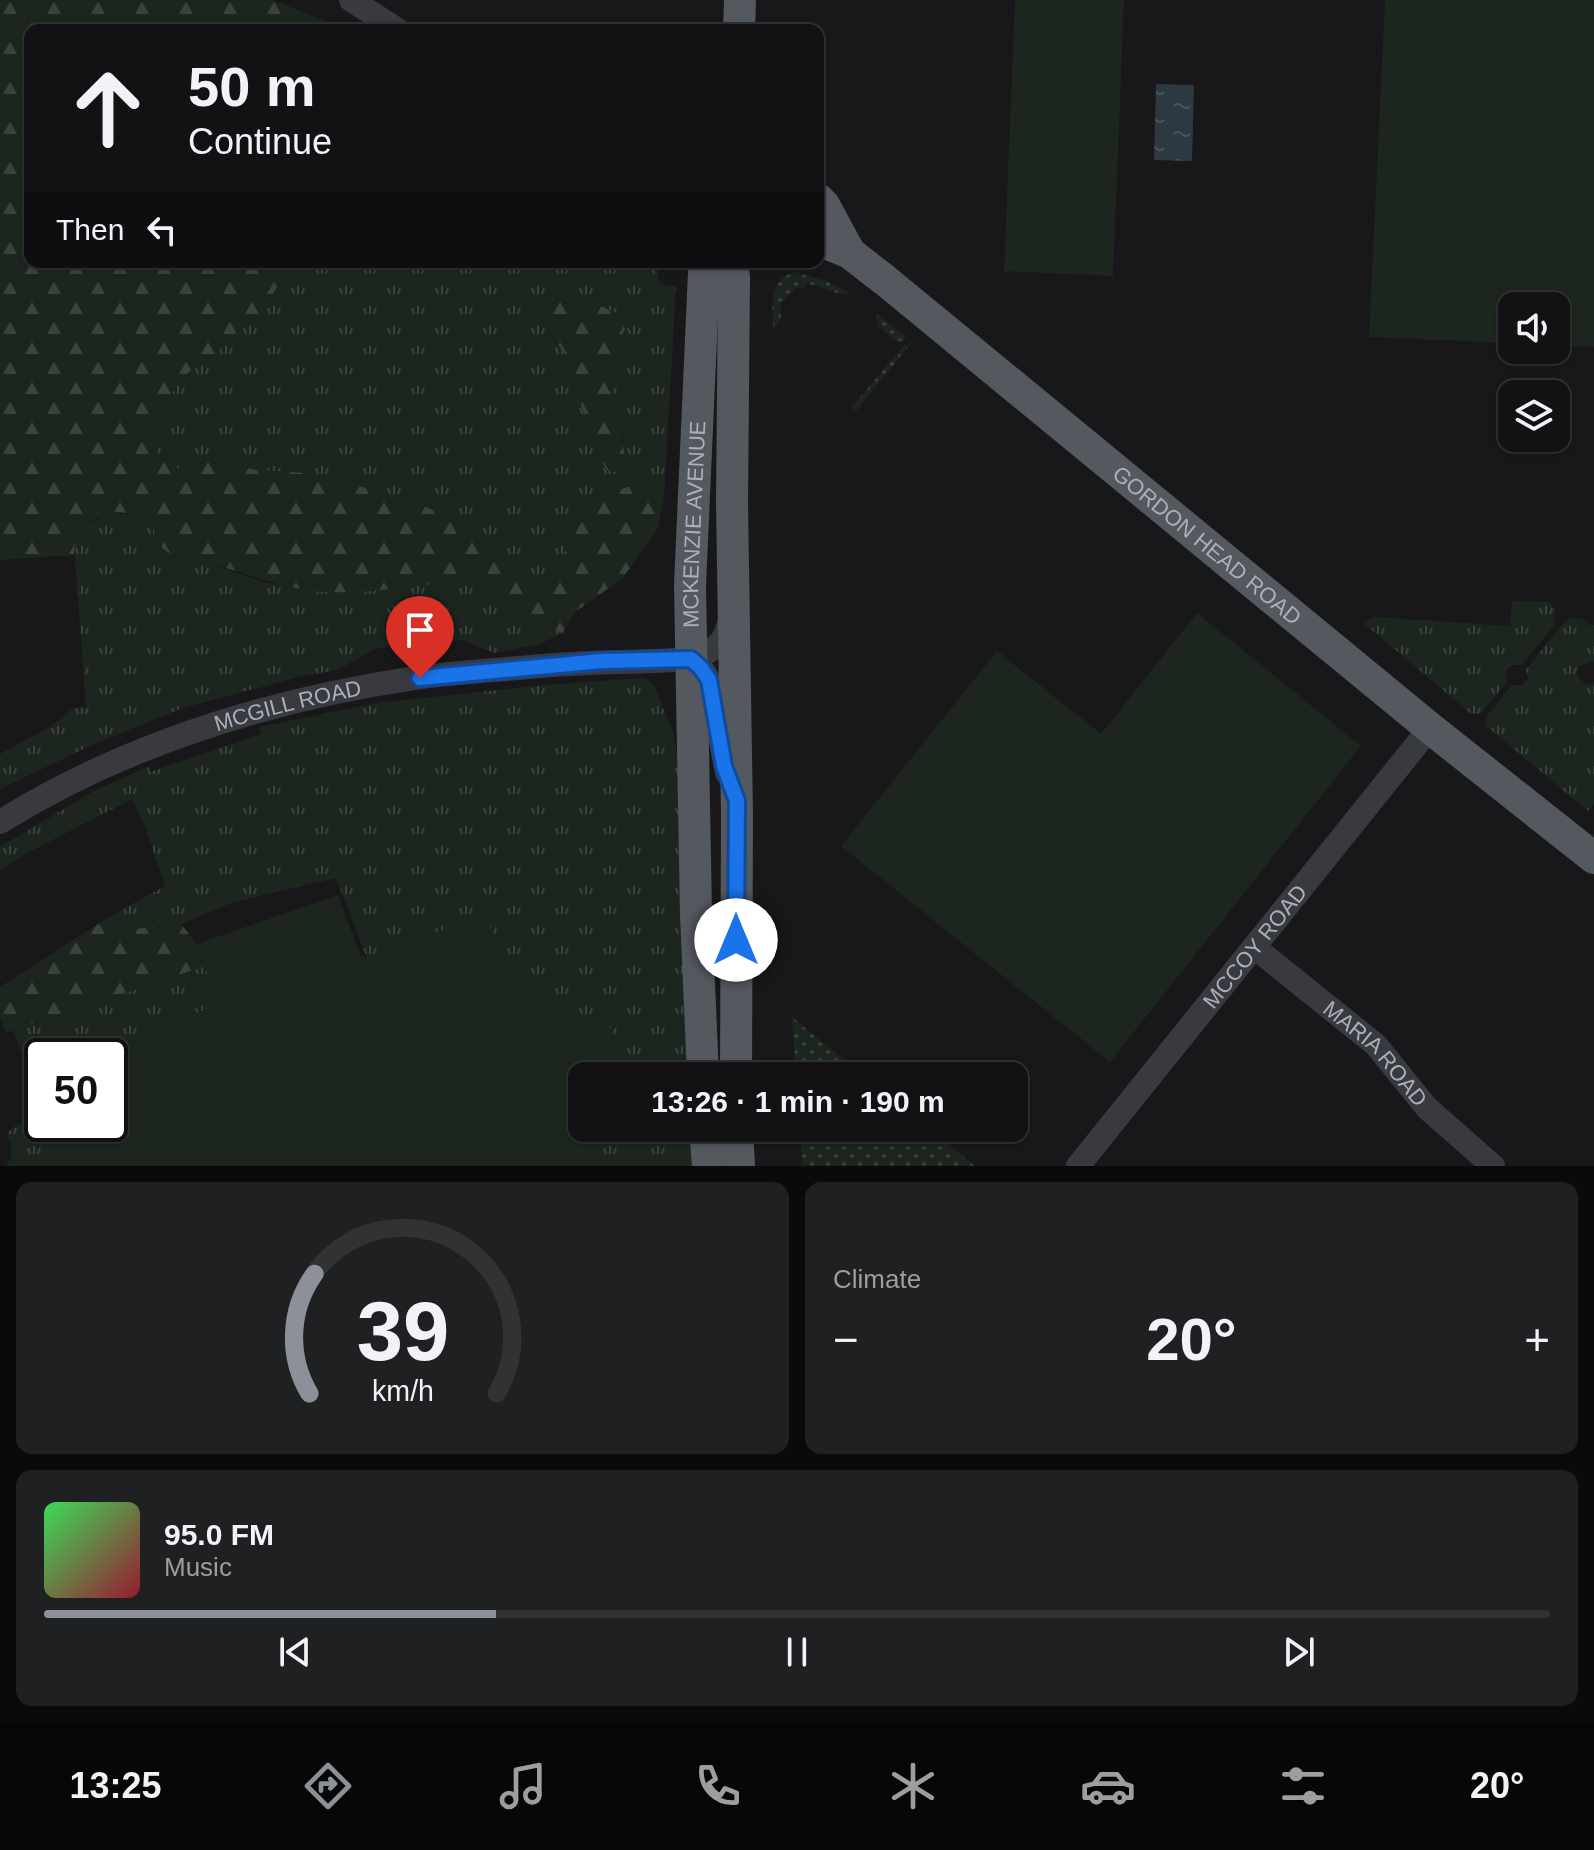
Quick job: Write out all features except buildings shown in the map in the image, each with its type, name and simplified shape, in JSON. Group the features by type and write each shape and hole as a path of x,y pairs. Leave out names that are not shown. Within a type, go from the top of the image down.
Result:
{"main road":[{"path":"739,24 740,0"},
{"path":"824,205 850,253"},
{"name":"GORDON HEAD ROAD","path":"824,242 850,253 1283,604 1430,728 1594,858"},
{"name":"MCKENZIE AVENUE","path":"702,1062 695,887 691,659 692,501 706,268"},
{"name":"MCKENZIE AVENUE","path":"733,268 736,1062"},
{"path":"706,1142 708,1166"},
{"path":"738,1142 739,1166"}],"street":[{"path":"351,0 389,24"},
{"path":"733,605 728,631 721,642 714,649 691,659 709,680 724,766 737,801"},
{"name":"MCGILL ROAD","path":"0,822 78,777 167,739 234,716 311,697 420,678 588,662 691,659"},
{"name":"MCCOY ROAD","path":"1078,1166 1430,728"},
{"name":"MARIA ROAD","path":"1254,947 1376,1045 1427,1108 1493,1166"}],"green space":[{"path":"0,0 273,0 331,24 24,24 24,268 290,268 262,310 211,357 182,377 159,414 155,443 159,460 176,469 205,461 257,470 307,473 401,497 472,526 529,578 550,580 562,565 566,545 600,496 643,482 664,497 658,528 623,578 575,612 563,633 518,615 486,579 348,592 292,587 172,554 159,543 150,524 140,517 122,512 102,515 89,523 80,534 74,555 0,560"},
{"path":"1015,0 1124,0 1113,276 1004,271"},
{"path":"1385,0 1594,0 1594,347 1570,346 1570,292 1498,292 1498,342 1369,337"},
{"path":"290,268 659,268 659,281 666,286 676,286 664,497 643,482 625,489 566,545 562,565 551,580 529,578 502,555 307,473 257,470 205,461 176,469 159,460 155,443 159,414 182,377 211,357 262,310","holes":["539,296 566,302 594,303 625,329 615,357 612,385 624,441 599,458 582,410 580,386 571,365 540,318"]},
{"path":"796,272 826,281 850,293 807,284 803,289 796,288 781,303 781,318 773,331 776,287 780,280"},
{"path":"539,296 566,302 594,303 621,315 625,329 613,366 613,383 626,470 609,473 600,458 581,406 575,373 533,301"},
{"path":"877,314 906,336 903,341 897,342 878,326"},
{"path":"905,344 908,347 856,411 851,408"},
{"path":"110,512 140,516 153,528 160,545 175,556 201,561 267,583 328,592 486,579 519,615 563,633 539,644 495,653 462,640 375,649 337,670 302,676 183,708 98,742 0,789 0,754 47,729 71,709 86,707 74,543 83,527"},
{"path":"1512,601 1549,602 1555,609 1554,626 1521,665 1512,665 1506,671 1507,682 1481,713 1471,714 1365,624 1373,617 1510,626"},
{"path":"1197,613 1361,746 1110,1062 841,846 997,651 1101,734"},
{"path":"1571,618 1594,625 1594,661 1579,666 1577,675 1584,683 1594,684 1594,804 1588,811 1486,726 1486,717 1512,685 1522,685 1528,679 1526,669"},
{"path":"645,678 654,686 673,731 682,785 695,1062 621,1062 609,1025 575,1036 562,1016 503,965 485,915 367,958 336,878 233,902 181,924 133,929 111,916 165,886 144,823 132,799 25,854 0,871 0,847 94,791 149,766 150,772 261,734 259,727 377,703 544,685"},
{"path":"338,895 360,954 367,958 486,915 503,965 562,1016 575,1035 609,1024 621,1062 568,1062 568,1142 592,1142 588,1166 40,1166 45,1142 128,1142 128,1039 218,1005 197,944"},
{"path":"111,916 133,929 181,924 197,944 205,966 6,1033 0,1016 0,987"},
{"path":"205,966 218,1005 128,1039 24,1038 24,1051 21,1052 14,1031"},
{"path":"792,1017 847,1062 795,1062"},
{"path":"24,1123 24,1142 45,1142 40,1166 5,1166 12,1155 7,1133"},
{"path":"592,1142 700,1142 701,1166 588,1166"},
{"path":"801,1142 945,1142 975,1166 802,1166"}],"water":[{"path":"1156,84 1194,85 1192,161 1154,160"}],"route":[{"path":"420,678 602,661 691,659 709,680 724,766 737,801 736,940"}]}
